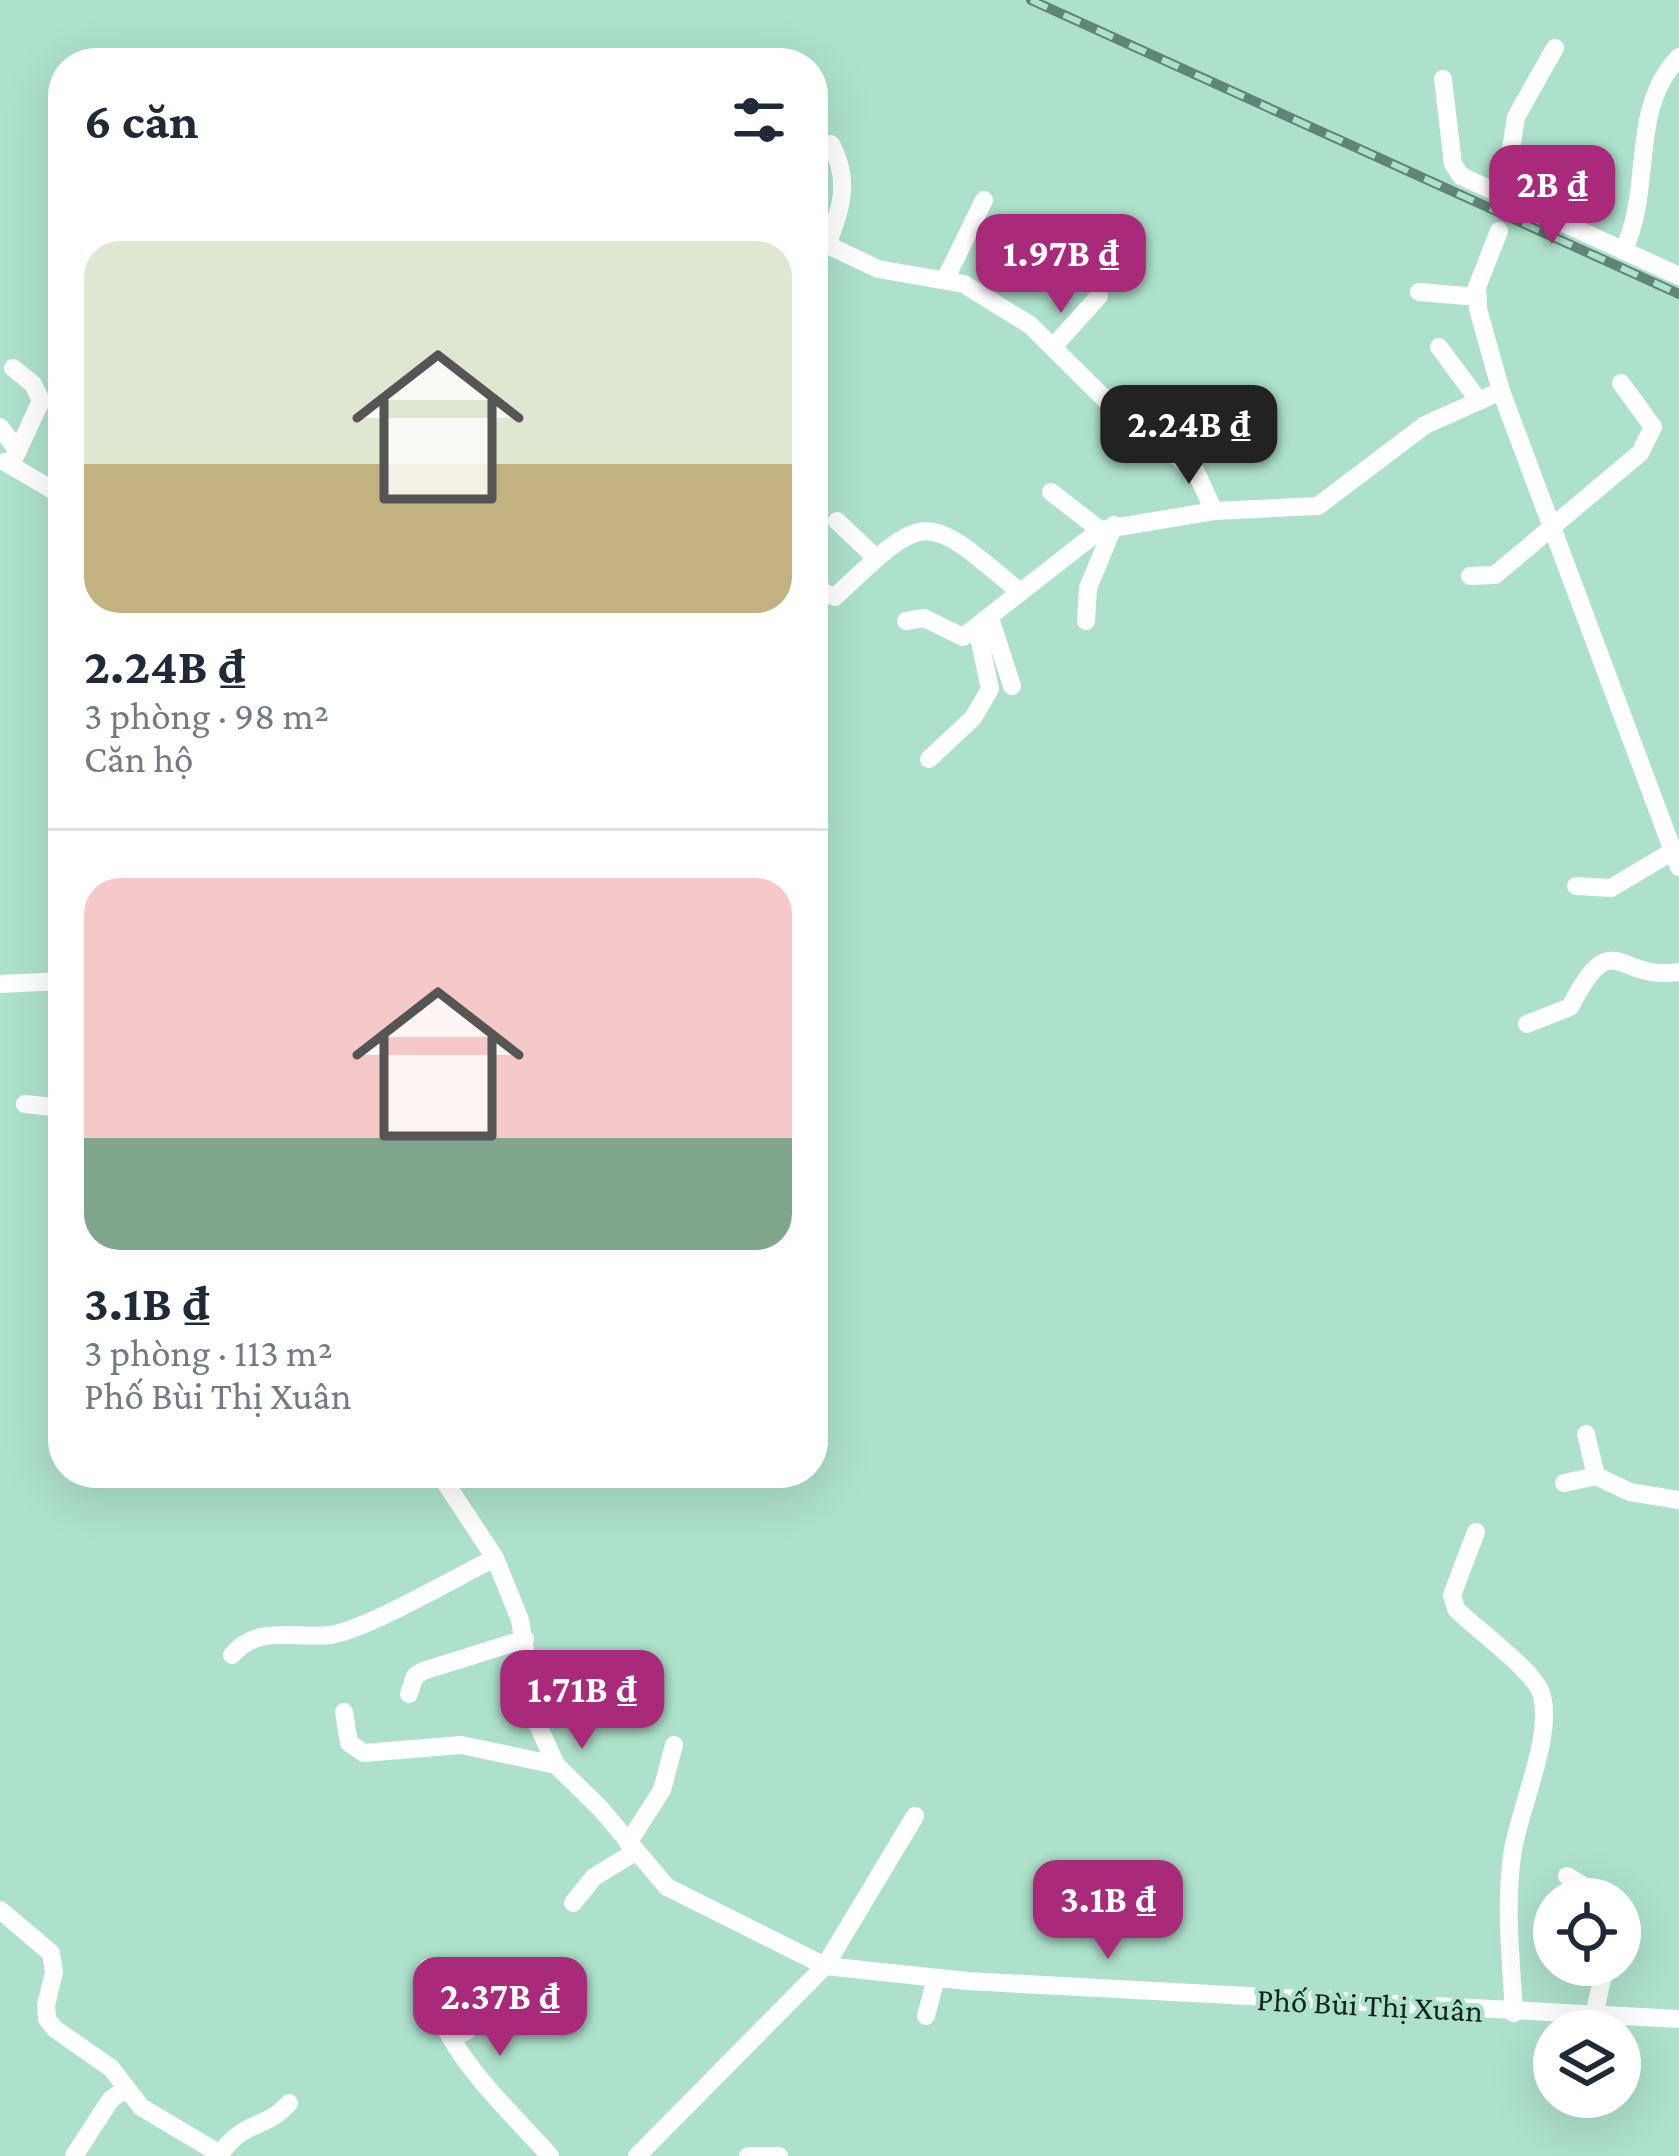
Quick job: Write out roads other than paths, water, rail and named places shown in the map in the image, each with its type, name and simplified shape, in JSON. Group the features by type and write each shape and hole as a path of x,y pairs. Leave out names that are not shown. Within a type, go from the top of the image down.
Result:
{"street":[{"path":"1504,194 1516,116 1555,48"},
{"path":"1623,251 1637,217 1650,103 1662,74 1679,57"},
{"path":"1443,80 1453,164 1461,176 1679,276"},
{"path":"828,226 845,191 844,174 831,144"},
{"path":"946,278 984,200"},
{"path":"1498,230 1482,266 1478,298 1502,391 1676,860 1611,888 1576,886"},
{"path":"828,246 878,268 946,278 983,294 1053,346 1120,414 1195,470 1214,511"},
{"path":"1419,292 1478,298"},
{"path":"1053,346 1099,296"},
{"path":"1439,347 1479,401"},
{"path":"10,459 41,401 33,384 13,368"},
{"path":"1470,576 1496,575 1640,453 1653,427 1621,383"},
{"path":"906,621 924,618 958,637 1107,527 1214,511 1318,506 1412,434 1502,391"},
{"path":"0,427 10,459 48,486"},
{"path":"1051,492 1107,527"},
{"path":"837,521 876,558"},
{"path":"1086,621 1088,588 1107,527"},
{"path":"828,594 836,597 906,534 931,530 954,538 1020,592"},
{"path":"983,623 1012,686"},
{"path":"929,760 973,718 990,689 983,623"},
{"path":"1527,1024 1570,1007 1590,968 1605,960 1657,974 1679,972"},
{"path":"0,984 48,982"},
{"path":"25,1104 48,1106"},
{"path":"1586,1434 1596,1476"},
{"path":"1564,1483 1596,1476 1630,1492 1679,1501"},
{"path":"449,1488 495,1558 525,1639 544,1744 556,1765"},
{"path":"1476,1532 1452,1595 1456,1610 1532,1678 1543,1702 1532,1789 1516,1829 1508,1888 1506,1931 1514,2012"},
{"path":"232,1655 250,1638 333,1635 347,1630 495,1558"},
{"path":"409,1694 415,1676 423,1671 525,1639"},
{"path":"533,1696 595,1665"},
{"path":"344,1712 349,1743 364,1753 461,1745 556,1765"},
{"path":"573,1903 594,1877 632,1848 662,1790 674,1744"},
{"name":"Phố Bùi Thị Xuân","path":"556,1765 600,1808 667,1887 824,1966 936,1978 1533,2013"},
{"path":"643,2154 824,1966 915,1816"},
{"path":"0,1910 51,1953 54,1972 47,2019 55,2030 111,2068 141,2107 219,2155 236,2132 279,2115 289,2103"},
{"path":"427,1968 429,1992 472,2068 550,2156"},
{"path":"926,2016 936,1978"},
{"path":"452,2037 471,2026 460,1986"},
{"name":"Phố Bùi Thị Xuân","path":"1641,2017 1679,2018"},
{"path":"74,2156 111,2099 126,2089"},
{"path":"748,2156 779,2156"}],"railway":[{"path":"1031,0 1679,294"}]}
